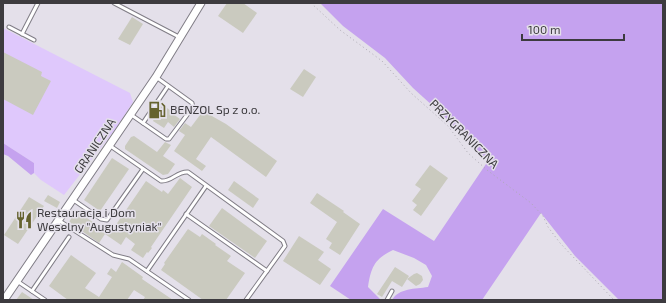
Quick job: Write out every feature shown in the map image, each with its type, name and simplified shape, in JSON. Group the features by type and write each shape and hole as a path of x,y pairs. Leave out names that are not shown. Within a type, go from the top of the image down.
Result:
{"street":[{"name":"GRANICZNA","path":"4,300 156,78 179,37 202,3"}],"lane":[{"path":"22,34 38,3"},
{"path":"114,3 179,37"},
{"path":"9,27 34,40"},
{"path":"130,114 169,140 193,108 192,103 156,78"},
{"path":"142,123 168,86"},
{"path":"109,145 161,181 168,181 181,173 188,172 285,243 285,246 246,300"},
{"path":"72,199 101,219 107,220 143,169"},
{"path":"147,271 206,186"},
{"path":"186,214 267,271"},
{"path":"58,220 113,255 128,259 189,300"},
{"path":"32,291 69,237"},
{"path":"17,281 45,300"},
{"path":"386,300 392,291"}],"path":[{"name":"PRZYGRANICZNA","path":"311,3 340,30 382,61 411,93 448,126 468,152 487,170 531,203 543,216 548,227 560,243 614,300"}],"shaded area":[{"path":"320,3 663,3 663,300 619,300 575,256 541,213 482,300 392,300 403,291 428,287 432,276 426,265 414,258 393,250 387,253 374,265 370,274 368,287 381,300 351,300 330,286 383,209 434,241 488,161 444,116 413,88 385,58 343,26"},
{"path":"3,28 130,93 133,102 116,128 64,195 41,180 34,173 34,163 3,143"},
{"path":"3,143 34,163 34,173 31,175 8,156 3,154"}],"building":[{"path":"227,3 243,3 257,13 243,33 218,16"},
{"path":"132,17 143,24 130,45 118,39"},
{"path":"3,52 42,72 41,76 51,81 33,115 3,99"},
{"path":"304,69 316,77 303,97 290,89"},
{"path":"160,103 180,119 174,127 168,122 164,128 153,121 154,119 151,116"},
{"path":"203,111 226,124 277,161 266,177 211,137 196,159 206,166 202,171 174,151 185,135 179,131 185,123 191,127"},
{"path":"134,136 157,152 165,142 171,145 163,156 175,164 168,174 163,175 125,149 125,146 131,137"},
{"path":"112,158 129,169 100,211 84,200"},
{"path":"430,165 448,178 421,216 413,210 417,205 412,201 421,189 415,185"},
{"path":"180,178 192,187 151,247 152,248 143,258 131,250 135,244 126,237 121,245 105,234 99,243 69,222 76,211 102,228 103,226 111,232 146,181 162,192 163,190 168,194"},
{"path":"234,181 259,199 253,208 228,190"},
{"path":"317,193 360,224 340,255 329,248 332,243 326,239 337,222 310,203"},
{"path":"48,195 60,202 57,208 44,201"},
{"name":"Restauracja i Dom Weselny \"Augustyniak\"","path":"29,197 44,206 18,244 4,235"},
{"path":"222,208 267,241 255,258 209,226"},
{"path":"188,229 200,237 202,234 216,244 215,245 231,256 227,261 245,273 226,300 203,300 161,270 165,264 164,263"},
{"path":"299,236 324,252 318,260 331,269 320,285 283,261"},
{"path":"71,255 96,273 85,288 99,297 112,277 107,274 111,268 116,272 122,262 143,277 142,279 173,300 143,300 145,297 134,290 127,300 68,300 49,286"},
{"path":"395,267 409,276 402,287 392,281 382,297 377,294"},
{"path":"417,273 422,276 423,280 416,286 407,279"},
{"path":"22,292 34,300 16,300"}],"place":[{"name":"BENZOL Sp z o.o.","path":"157,110"},
{"name":"Restauracja i Dom Weselny \"Augustyniak\"","path":"24,220"}]}
